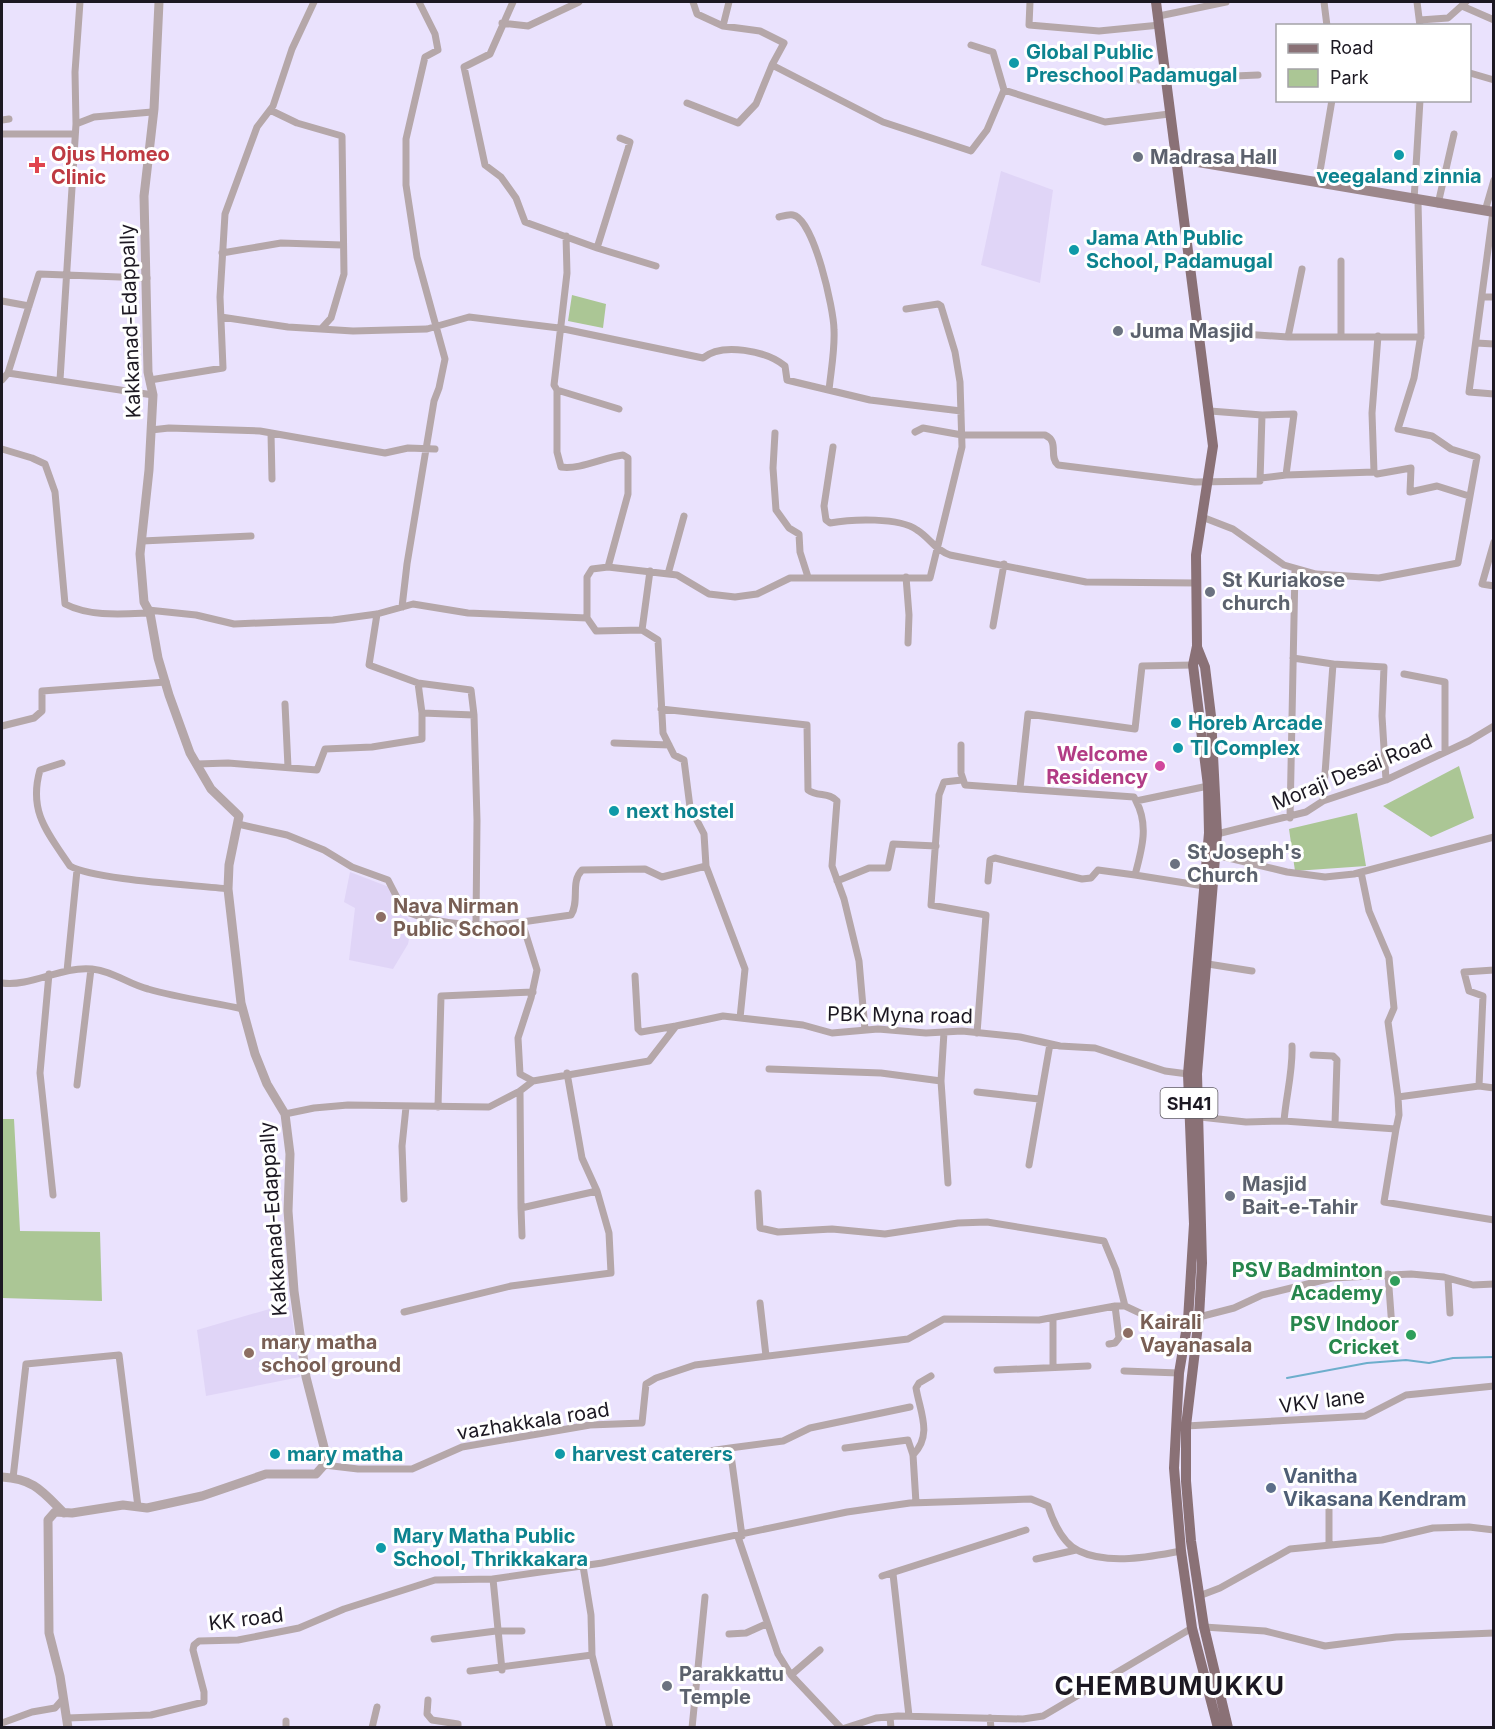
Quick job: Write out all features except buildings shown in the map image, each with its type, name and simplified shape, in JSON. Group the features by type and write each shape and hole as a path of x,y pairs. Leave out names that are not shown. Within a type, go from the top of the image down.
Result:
{"main road":[{"path":"1155,2 1174,158 1200,331 1213,446 1196,555 1197,646 1193,665 1205,713 1217,834 1208,964 1197,1074 1200,1117 1202,1263 1194,1319 1186,1426 1185,1533 1228,1728"},
{"path":"1174,158 1490,211"},
{"path":"1197,646 1205,667 1209,833 1204,886"},
{"name":"SH41","path":"1204,886 1188,1074 1194,1224 1194,1319 1179,1373 1174,1468 1185,1533 1181,1551 1192,1628 1218,1728"}],"street":[{"path":"60,380 68,277 76,124 75,72 80,2"},
{"name":"Kakkanad-Edappally","path":"159,2 144,196 147,278 145,304 153,395 141,582 144,602 149,611 166,682 182,734 211,789 238,816 229,865 228,889 243,1009 255,1054 267,1084 285,1114 290,1154 288,1211 294,1291 306,1377 325,1451 324,1464"},
{"path":"150,380 223,368 221,317 225,214 256,127 270,110 292,49 314,2"},
{"path":"402,607 434,401 445,359 438,326 417,257 406,185 406,139 425,57 438,50 435,34 419,2"},
{"path":"513,2 490,54 464,67 485,165 501,177 516,198 525,222 656,266"},
{"path":"559,12 563,2"},
{"path":"502,23 528,26 579,2"},
{"path":"687,103 738,123 756,104 784,43 760,31 723,26 697,14 693,2"},
{"path":"723,26 729,2"},
{"path":"1030,2 1029,25 1099,31 1159,20 1226,2"},
{"path":"1323,2 1327,24"},
{"path":"1418,2 1420,22 1448,18 1464,4 1494,20"},
{"path":"772,65 883,122 971,151 987,130 1004,90 993,52 971,45"},
{"path":"1471,73 1494,80"},
{"path":"1140,80 1258,75"},
{"path":"1004,90 1105,123 1169,114"},
{"path":"1318,183 1332,102"},
{"path":"1202,517 1233,530 1270,558 1295,569 1335,577 1378,578 1458,563 1477,457 1451,449 1432,436 1398,429 1411,387 1421,337 1416,200 1420,102"},
{"path":"270,110 297,123 342,136 342,285 331,318 321,329"},
{"path":"76,124 94,117 152,112"},
{"path":"2,134 75,134"},
{"path":"1438,204 1454,134"},
{"path":"597,248 630,142 620,138"},
{"path":"1494,180 1469,392 1494,394"},
{"path":"779,217 793,214 799,218 815,244 833,312 834,333 829,390"},
{"path":"566,236 567,273 554,373 557,390 557,452 561,467 569,468 614,456 623,455 628,458 628,494 608,567"},
{"path":"222,253 281,243 342,244"},
{"path":"1341,261 1341,335"},
{"path":"1288,337 1302,269"},
{"path":"2,380 8,373 39,274 68,277 147,278"},
{"path":"1482,297 1494,297"},
{"path":"2,301 29,306"},
{"path":"740,1018 744,969 706,866 704,834 690,807 684,760 674,755 663,733 658,640 642,630 596,631 586,618 587,577 592,569 608,567 677,574 709,594 735,597 757,594 790,578 930,578 962,447 961,411 955,352 941,306 938,304 906,309"},
{"path":"221,317 321,329 374,331 427,329 469,317 560,328 703,358 712,350 737,349 778,360 785,366 787,380 894,404 961,411"},
{"path":"1200,331 1288,337 1341,335 1421,337"},
{"path":"915,432 923,428 962,435 1045,435 1054,443 1053,458 1058,465 1207,482 1260,481 1261,478 1286,475 1374,472 1372,413 1377,336"},
{"path":"1476,344 1494,344"},
{"path":"8,373 153,395"},
{"path":"557,390 619,409"},
{"path":"1210,411 1262,415 1294,414 1286,475"},
{"path":"1261,478 1262,415"},
{"path":"151,430 169,428 271,433 327,442 366,452 385,453 408,448 435,449"},
{"path":"271,433 272,479"},
{"path":"775,433 773,468 776,510 789,528 799,534 800,552 808,577"},
{"path":"832,447 824,506 826,520 830,523 862,520 908,525 920,531 938,551 1086,582 1197,583"},
{"path":"2,449 45,464 55,492 65,604 75,609 116,614 149,611 196,615 234,624 289,623 377,614 413,604 468,613 586,618"},
{"path":"1377,474 1411,468 1410,492 1437,486 1469,496"},
{"path":"668,573 684,516"},
{"path":"142,542 251,536"},
{"path":"1494,542 1482,584 1494,586"},
{"path":"993,626 1004,564"},
{"path":"1290,818 1295,569"},
{"path":"642,630 650,571"},
{"path":"906,578 909,615 908,643"},
{"path":"377,614 369,664 418,683 471,690 474,715 477,820 476,924"},
{"path":"1293,658 1333,664 1384,667 1382,716 1386,780"},
{"path":"1323,801 1333,664"},
{"path":"1020,788 1028,714 1135,729 1142,666 1193,665"},
{"path":"1404,674 1445,682 1445,752"},
{"path":"2,726 34,718 42,711 42,691 166,682"},
{"path":"197,764 228,763 317,770 325,749 372,747 422,739 422,713 418,683"},
{"path":"285,704 288,767"},
{"path":"662,709 807,725 808,790 813,794 831,796 837,801 832,866 844,899 859,961 865,1030"},
{"path":"422,713 474,715"},
{"name":"Moraji Desai Road","path":"1217,834 1290,818 1323,801 1386,780 1494,726"},
{"path":"614,743 669,745"},
{"path":"961,745 962,780 965,785 1134,796 1143,814 1144,830 1135,875"},
{"path":"62,763 40,770 36,783 40,823 70,866 77,870 228,889"},
{"path":"962,780 944,782 941,788 931,905 986,915 976,1033"},
{"path":"1136,801 1208,786"},
{"path":"238,824 287,835 324,850 352,867 388,880 404,911 423,918 476,924 500,925 571,915 575,909 576,878 582,870 645,869 662,877 706,866"},
{"path":"1216,855 1287,872 1325,877 1361,872 1494,837"},
{"path":"837,881 869,868 888,868 893,844 936,846"},
{"path":"988,881 990,860 995,858 1082,879 1091,878 1098,870 1204,886"},
{"path":"67,971 77,870"},
{"path":"1361,872 1369,911 1389,958 1394,1008 1388,1022 1399,1115 1384,1202 1494,1220"},
{"path":"522,922 537,970 518,1038 520,1074 533,1081"},
{"path":"1208,964 1252,971"},
{"path":"77,1085 91,969"},
{"path":"2,983 9,984 49,974 91,969 115,974 146,989 243,1009"},
{"path":"1479,1086 1483,996 1469,991 1464,972 1494,970"},
{"path":"49,974 40,1073 53,1195"},
{"name":"PBK Myna road","path":"635,976 640,1032 723,1016 803,1025 832,1033 865,1030 976,1033 1095,1048 1166,1071 1188,1074"},
{"path":"438,1107 441,996 532,992"},
{"path":"285,1114 348,1105 489,1107 520,1091 533,1081 567,1073 649,1061 676,1026"},
{"path":"944,1032 941,1081 948,1183"},
{"path":"1029,1165 1050,1044"},
{"path":"1284,1121 1288,1079 1293,1064 1292,1046"},
{"path":"1313,1055 1333,1056 1337,1060 1335,1125"},
{"path":"770,1069 881,1073 941,1081"},
{"path":"404,1312 511,1286 611,1272 609,1233 597,1191 582,1158 567,1073"},
{"path":"1398,1096 1479,1086 1494,1088"},
{"path":"520,1091 522,1236"},
{"path":"977,1092 1039,1099"},
{"path":"404,1199 402,1153 406,1107"},
{"path":"1200,1117 1246,1122 1284,1121 1396,1129"},
{"path":"521,1208 597,1191"},
{"path":"758,1193 760,1228 778,1232 832,1229 885,1234 958,1223 987,1222 1104,1241 1116,1270 1125,1306 1140,1316 1157,1321 1194,1319 1234,1308 1262,1295 1332,1278 1411,1274 1473,1285 1494,1284"},
{"path":"1388,1274 1392,1328"},
{"path":"1448,1279 1450,1313"},
{"path":"760,1303 766,1356"},
{"path":"1109,1344 1115,1343 1119,1338 1115,1306"},
{"name":"vazhakkala road","path":"324,1464 358,1469 412,1469 462,1447 590,1425 642,1423 646,1384 656,1378 695,1365 908,1339 944,1319 1053,1318 1125,1306"},
{"path":"1053,1318 1053,1365"},
{"path":"13,1478 26,1364 119,1355 138,1507"},
{"path":"997,1370 1053,1365 1088,1366"},
{"path":"1124,1371 1179,1373"},
{"path":"913,1455 921,1447 925,1433 916,1388 919,1383 930,1376"},
{"name":"VKV lane","path":"1186,1426 1284,1423 1365,1416 1406,1395 1494,1386"},
{"path":"674,1456 783,1441 810,1428 910,1407"},
{"path":"846,1448 908,1440 913,1455 916,1503"},
{"path":"730,1448 740,1536 766,1624 778,1654 791,1675 843,1728 890,1717 1043,1716 1192,1628"},
{"path":"67,1723 60,1676 49,1633 48,1520 55,1512 64,1513 123,1505 147,1508 202,1496 266,1474 316,1474 324,1464"},
{"path":"2,1477 24,1479 38,1487 64,1513"},
{"path":"501,1668 493,1579 583,1566 740,1536 848,1512 916,1503 1031,1499 1048,1506 1054,1524 1076,1551"},
{"path":"1329,1499 1329,1544"},
{"path":"1199,1596 1243,1576 1285,1550 1382,1540 1426,1528 1469,1527 1494,1530"},
{"path":"882,1576 1026,1530"},
{"path":"1036,1560 1076,1551 1099,1557 1146,1556 1181,1551"},
{"path":"583,1566 591,1615 592,1654 610,1728"},
{"path":"892,1574 909,1716"},
{"name":"KK road","path":"67,1723 151,1715 204,1702 204,1692 194,1650 196,1643 200,1641 238,1640 299,1628 344,1609 435,1580 493,1579"},
{"path":"692,1728 705,1597"},
{"path":"729,1634 746,1633 766,1624"},
{"path":"1204,1627 1265,1631 1325,1646 1396,1637 1494,1633"},
{"path":"434,1639 496,1631 522,1631"},
{"path":"791,1675 820,1650"},
{"path":"470,1671 592,1654"},
{"path":"2,1723 32,1712 55,1708 62,1700"},
{"path":"428,1700 427,1714 432,1720 458,1724 458,1728"},
{"path":"372,1728 377,1707"},
{"path":"890,1717 891,1728"},
{"path":"990,1718 991,1728"}],"shaded area":[{"path":"1001,171 1053,190 1040,283 981,265"},
{"name":"Nava Nirman Public School","path":"350,872 389,887 412,925 408,944 393,969 349,960 355,908 344,902"},
{"name":"mary matha school ground","path":"290,1303 300,1377 206,1396 197,1330"}],"green space":[{"path":"572,295 606,304 603,328 568,321"},
{"path":"1459,766 1474,818 1431,837 1383,806"},
{"path":"1357,813 1366,866 1295,871 1289,829"},
{"path":"2,1119 14,1119 20,1231 100,1232 102,1301 2,1298"}],"waterway":[{"path":"1287,1378 1367,1363 1406,1360 1429,1363 1453,1358 1494,1357"}],"place":[{"name":"Global Public Preschool Padamugal","path":"1014,63"},
{"name":"veegaland zinnia","path":"1399,155"},
{"name":"Madrasa Hall","path":"1138,157"},
{"name":"Ojus Homeo Clinic","path":"37,165"},
{"name":"Jama Ath Public School, Padamugal","path":"1074,250"},
{"name":"Juma Masjid","path":"1118,331"},
{"name":"St Kuriakose church","path":"1210,592"},
{"name":"Horeb Arcade","path":"1176,723"},
{"name":"TI Complex","path":"1178,748"},
{"name":"Welcome Residency","path":"1160,766"},
{"name":"next hostel","path":"614,811"},
{"name":"St Joseph's Church","path":"1175,864"},
{"name":"Nava Nirman Public School","path":"381,917"},
{"name":"Masjid Bait-e-Tahir","path":"1230,1196"},
{"name":"PSV Badminton Academy","path":"1395,1281"},
{"name":"Kairali Vayanasala","path":"1128,1333"},
{"name":"PSV Indoor Cricket","path":"1411,1335"},
{"name":"mary matha school ground","path":"249,1353"},
{"name":"mary matha","path":"275,1454"},
{"name":"harvest caterers","path":"560,1454"},
{"name":"Vanitha Vikasana Kendram","path":"1271,1488"},
{"name":"Mary Matha Public School, Thrikkakara","path":"381,1548"},
{"name":"Parakkattu Temple","path":"667,1686"}],"district":[{"name":"CHEMBUMUKKU","path":"1170,1685"}]}
